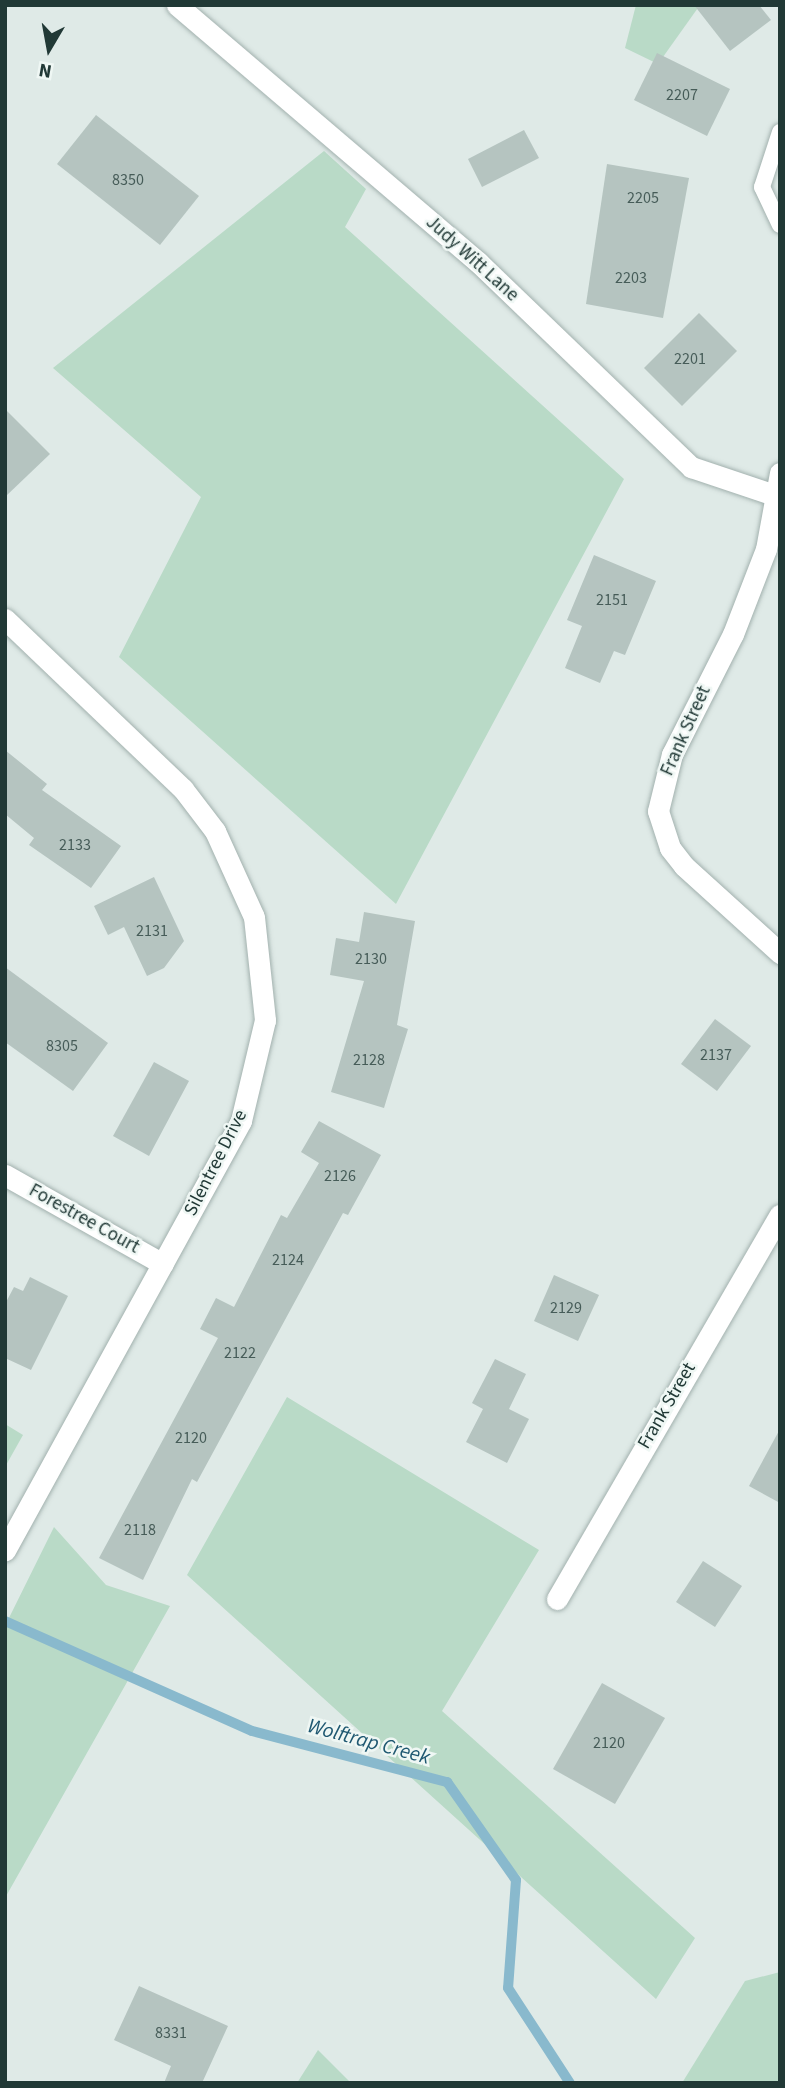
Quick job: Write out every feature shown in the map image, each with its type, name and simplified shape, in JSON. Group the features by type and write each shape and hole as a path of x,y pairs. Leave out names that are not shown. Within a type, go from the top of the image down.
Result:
{"street":[{"name":"Judy Witt Lane","path":"177,5 478,262 691,467 774,495"},
{"name":"Frank Street","path":"780,473 766,549 733,634 672,754 658,811 670,848 684,866 780,953"},
{"name":"Silentree Drive","path":"5,619 183,789 215,831 254,917 265,1020 257,1071 241,1121 5,1550"},
{"name":"Forestree Court","path":"5,1175 163,1264"},
{"name":"Frank Street","path":"556,1599 780,1215"}],"lane":[{"path":"780,132 762,187 780,225"}],"green space":[{"path":"636,5 700,5 658,64 625,48"},
{"path":"324,151 366,189 345,227 624,479 396,904 119,657 201,497 53,368"},
{"path":"287,1397 539,1550 442,1711 695,1938 656,1999 187,1575"},
{"path":"5,1424 23,1435 5,1467"},
{"path":"54,1527 106,1585 170,1606 5,1898 5,1626"},
{"path":"780,1972 780,2083 682,2083 745,1981"},
{"path":"318,2050 351,2083 297,2083"}],"building":[{"path":"694,5 759,5 771,20 730,51"},
{"path":"657,53 730,89 707,136 634,100"},
{"path":"96,115 199,196 160,245 57,164"},
{"path":"524,130 539,158 482,187 468,159"},
{"path":"607,164 689,178 663,318 586,304"},
{"path":"699,313 737,351 682,406 644,368"},
{"path":"5,409 50,454 5,497"},
{"path":"594,555 656,581 625,655 614,651 600,683 565,668 582,626 567,620"},
{"path":"5,750 47,784 42,790 121,846 91,888 29,845 34,838 5,814"},
{"path":"154,877 184,941 164,968 147,976 124,927 108,935 94,906"},
{"path":"364,912 415,921 397,1025 408,1029 384,1108 331,1092 364,981 330,975 336,938 359,942"},
{"path":"5,967 108,1043 73,1091 5,1042"},
{"path":"715,1019 751,1046 717,1091 681,1064"},
{"path":"154,1062 189,1081 149,1156 113,1136"},
{"path":"319,1121 381,1155 348,1215 343,1213 197,1482 192,1479 143,1580 99,1558 218,1338 200,1329 216,1298 234,1307 281,1215 287,1218 319,1163 301,1152"},
{"path":"554,1275 599,1295 578,1341 534,1321"},
{"path":"30,1277 68,1296 31,1370 5,1358 5,1304 14,1287 23,1291"},
{"path":"495,1359 526,1374 509,1409 529,1419 507,1463 466,1442 483,1409 472,1403"},
{"path":"780,1429 780,1503 749,1486"},
{"path":"703,1561 742,1586 715,1627 676,1602"},
{"path":"602,1683 665,1718 615,1804 553,1769"},
{"path":"139,1986 228,2026 202,2083 164,2083 171,2066 114,2040"}],"waterway":[{"name":"Wolftrap Creek","path":"5,1621 252,1731 447,1782 516,1880 508,1988 570,2083"}]}
